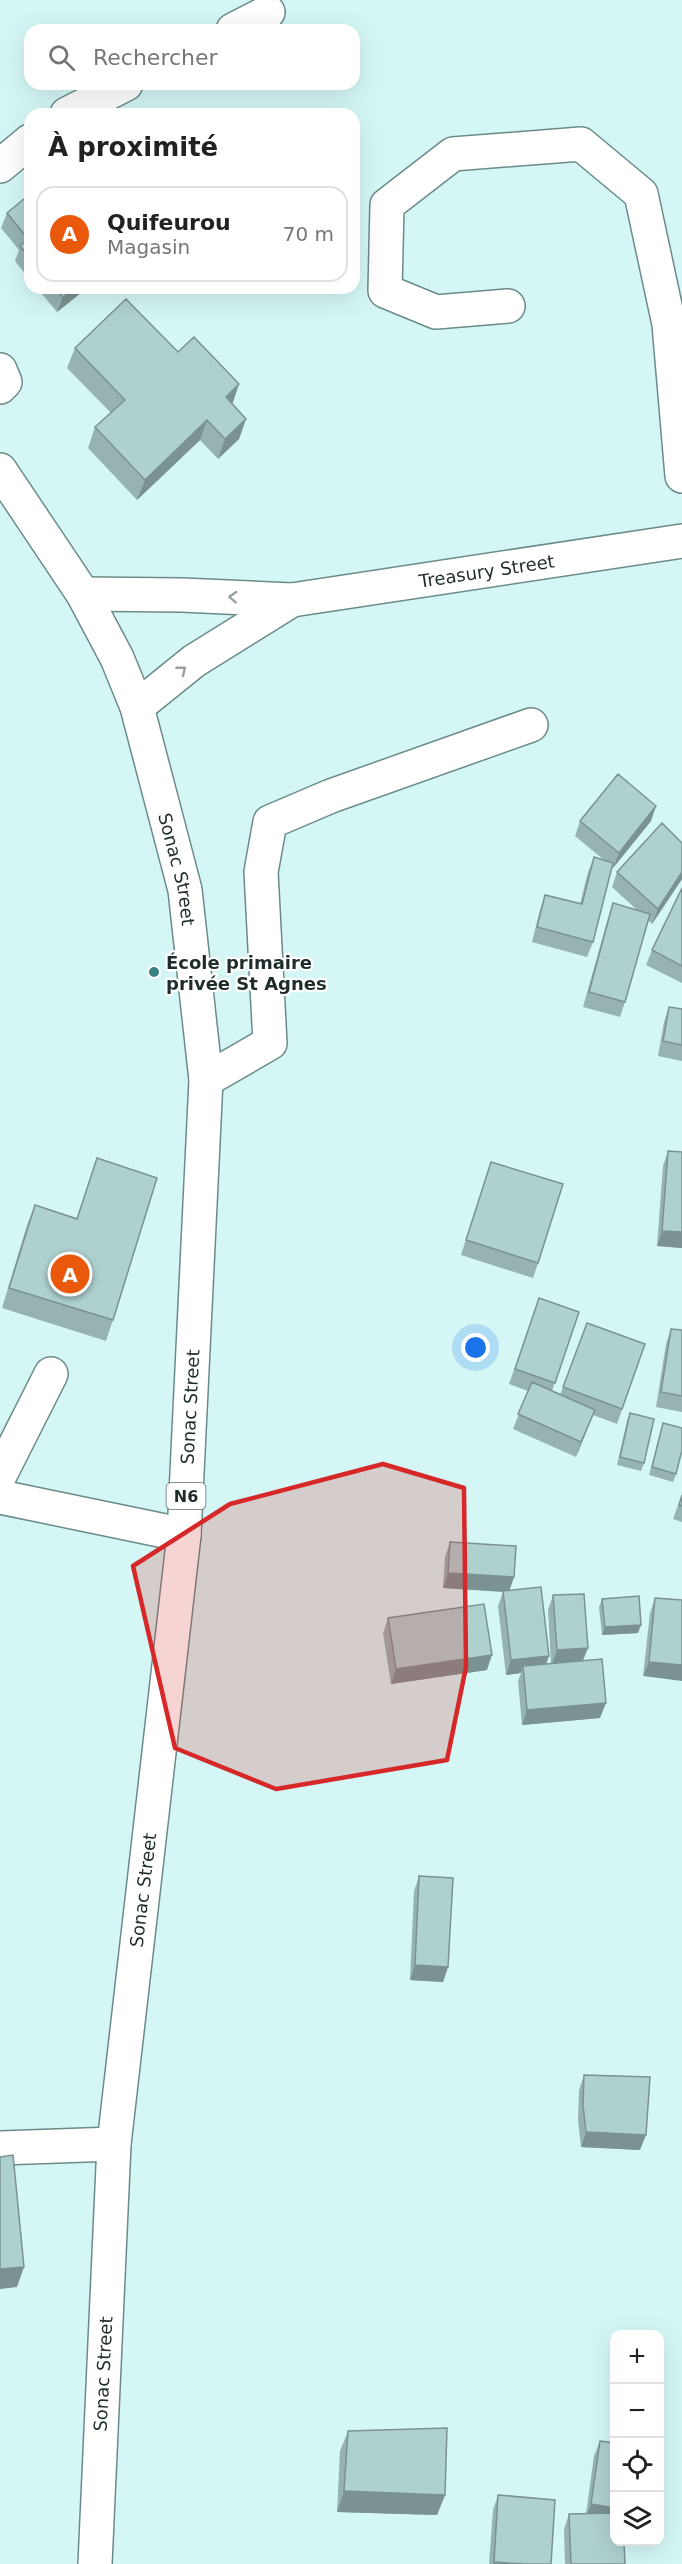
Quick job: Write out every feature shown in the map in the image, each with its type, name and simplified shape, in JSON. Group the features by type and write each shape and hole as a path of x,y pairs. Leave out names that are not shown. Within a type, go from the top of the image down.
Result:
{"main road":[{"path":"245,24 268,12"},
{"path":"79,108 114,90"},
{"path":"508,306 436,312 385,291 387,205 453,154 581,144 641,194 669,324 682,476"},
{"path":"0,166 24,146"},
{"path":"0,370 5,382 0,387"},
{"name":"Sonac Street","path":"0,470 82,594 117,658 137,707 185,890 206,1080 184,1535 114,2144 95,2564"},
{"name":"Treasury Street","path":"82,594 182,595 292,600 682,541"},
{"name":"Treasury Street","path":"137,707 194,661 292,600"},
{"path":"206,1080 270,1043 261,872 270,822 331,796 531,725"},
{"path":"0,1475 51,1374"},
{"path":"0,1497 184,1535"},
{"path":"0,2148 114,2144"}],"highlighted area":[{"path":"383,1464 464,1488 466,1667 447,1760 276,1789 175,1748 133,1566 230,1504"}],"building":[{"path":"24,199 24,234 7,213"},
{"path":"126,299 178,352 194,337 239,384 226,397 246,419 225,439 207,420 145,480 95,427 125,400 75,348"},
{"path":"618,774 656,806 619,853 580,821"},
{"path":"662,823 682,843 682,872 658,909 617,872"},
{"path":"594,857 613,863 593,942 537,927 545,895 582,904"},
{"path":"682,888 682,966 652,950"},
{"path":"613,903 650,914 625,1002 589,992"},
{"path":"669,1007 682,1009 682,1045 663,1041"},
{"path":"668,1151 682,1152 682,1232 662,1231"},
{"path":"97,1158 157,1178 113,1320 9,1288 35,1205 77,1219"},
{"path":"491,1162 563,1184 538,1263 466,1240"},
{"path":"539,1298 579,1312 555,1383 515,1369"},
{"path":"587,1323 645,1344 622,1409 563,1387"},
{"path":"671,1329 682,1330 682,1396 661,1392"},
{"path":"532,1382 595,1410 581,1442 518,1414"},
{"path":"630,1413 654,1419 644,1463 620,1457"},
{"path":"663,1423 682,1428 682,1450 676,1474 652,1467"},
{"path":"450,1542 516,1546 514,1577 448,1573"},
{"path":"541,1587 549,1656 511,1660 503,1591"},
{"path":"584,1594 588,1648 557,1650 553,1595"},
{"path":"639,1596 641,1625 605,1627 602,1599"},
{"path":"655,1598 682,1600 682,1665 649,1662"},
{"path":"484,1604 492,1655 396,1669 388,1618"},
{"path":"602,1659 606,1703 527,1710 523,1666"},
{"path":"419,1876 453,1878 448,1967 415,1965"},
{"path":"584,2075 650,2077 646,2135 586,2132 583,2105"},
{"path":"13,2155 24,2267 0,2269 0,2157"},
{"path":"447,2428 445,2495 344,2491 348,2431"},
{"path":"600,2441 610,2442 610,2507 591,2504"},
{"path":"498,2495 555,2500 551,2564 494,2562"},
{"path":"610,2513 610,2546 624,2546 625,2564 571,2564 569,2514"}],"place":[{"name":"École primaire privée St Agnes","path":"154,972"},
{"name":"Quifeurou","path":"70,1274"}]}
